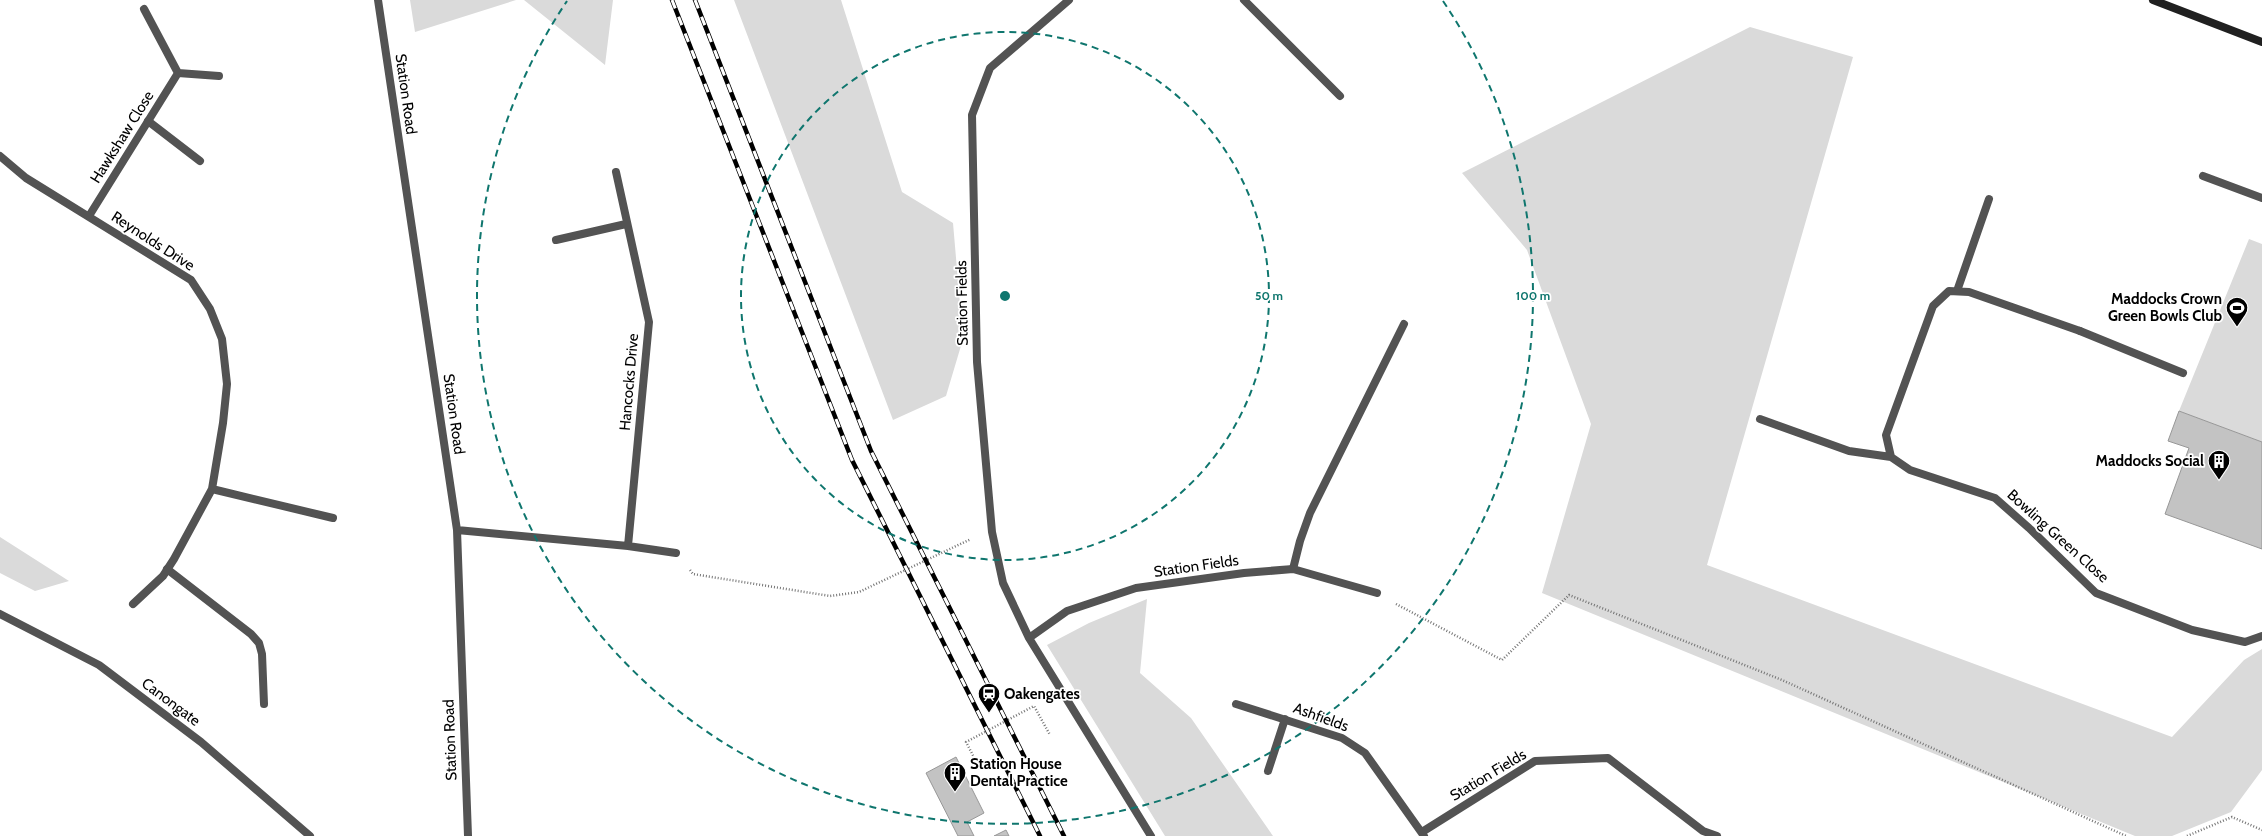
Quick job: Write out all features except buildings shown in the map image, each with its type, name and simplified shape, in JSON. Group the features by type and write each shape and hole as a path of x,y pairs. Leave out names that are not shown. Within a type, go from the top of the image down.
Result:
{"street":[{"name":"Station Road","path":"378,0 457,530 468,836"},
{"name":"Station Fields","path":"1069,0 990,68 972,115 977,362 992,532 1003,583 1029,638 1151,836"},
{"path":"1244,0 1340,96"},
{"path":"2153,0 2262,42"},
{"path":"144,9 178,73 219,76"},
{"name":"Hawkshaw Close","path":"89,216 178,73"},
{"path":"148,121 200,161"},
{"name":"Reynolds Drive","path":"0,156 26,178 191,280 210,309 222,339 227,384 223,423 212,489 168,569 163,576 133,604"},
{"name":"Hancocks Drive","path":"616,172 648,322 628,546"},
{"path":"2203,176 2262,198"},
{"path":"1957,291 1989,199"},
{"path":"556,240 626,224"},
{"path":"1760,418 1849,451 1891,456 1886,435 1933,306 1949,291 1969,292 2080,330 2183,373"},
{"path":"1293,570 1300,541 1310,513 1404,324"},
{"name":"Bowling Green Close","path":"1891,456 1910,470 1995,498 2029,528 2096,593 2192,630 2245,642 2262,636"},
{"path":"212,489 333,518"},
{"path":"457,530 628,546 676,553"},
{"path":"168,569 251,634 259,643 262,654 264,704"},
{"name":"Station Fields","path":"1029,638 1067,611 1136,588 1244,573 1293,570 1377,593"},
{"name":"Canongate","path":"0,614 99,665 201,742 310,836"},
{"name":"Ashfields","path":"1236,704 1342,738 1366,753 1423,834"},
{"path":"1268,771 1285,719"},
{"name":"Station Fields","path":"1423,834 1534,761 1608,758 1703,831 1717,836"}],"path":[{"path":"676,553 693,574 830,596 859,592 974,538"},
{"path":"1377,593 1502,660 1569,595 1782,680 2126,836"},
{"path":"980,769 966,742 1034,706 1050,735"},
{"path":"2187,836 2232,817 2262,830"}],"shaded area":[{"path":"410,0 516,0 415,32"},
{"path":"524,0 613,0 605,65"},
{"path":"734,0 841,0 902,192 953,223 963,339 946,396 893,420"},
{"path":"1750,27 1853,57 1707,565 2172,737 2244,660 2262,649 2262,770 2231,812 2172,836 2135,836 1542,593 1591,424 1527,250 1462,173"},
{"name":"Maddocks Crown Green Bowls Club","path":"2249,239 2262,244 2262,442 2179,411"},
{"path":"0,537 69,581 35,591 0,573"},
{"path":"1147,599 1140,673 1191,718 1273,836 1165,836 1047,645 1089,623"}],"railway":[{"path":"672,0 852,460 1040,836"},
{"path":"695,0 871,451 1064,836"}],"place":[{"name":"Maddocks Crown Green Bowls Club","path":"2237,328"},
{"name":"Maddocks Social","path":"2219,480"},
{"name":"Oakengates","path":"989,714"},
{"name":"Station House Dental Practice","path":"955,792"}]}
